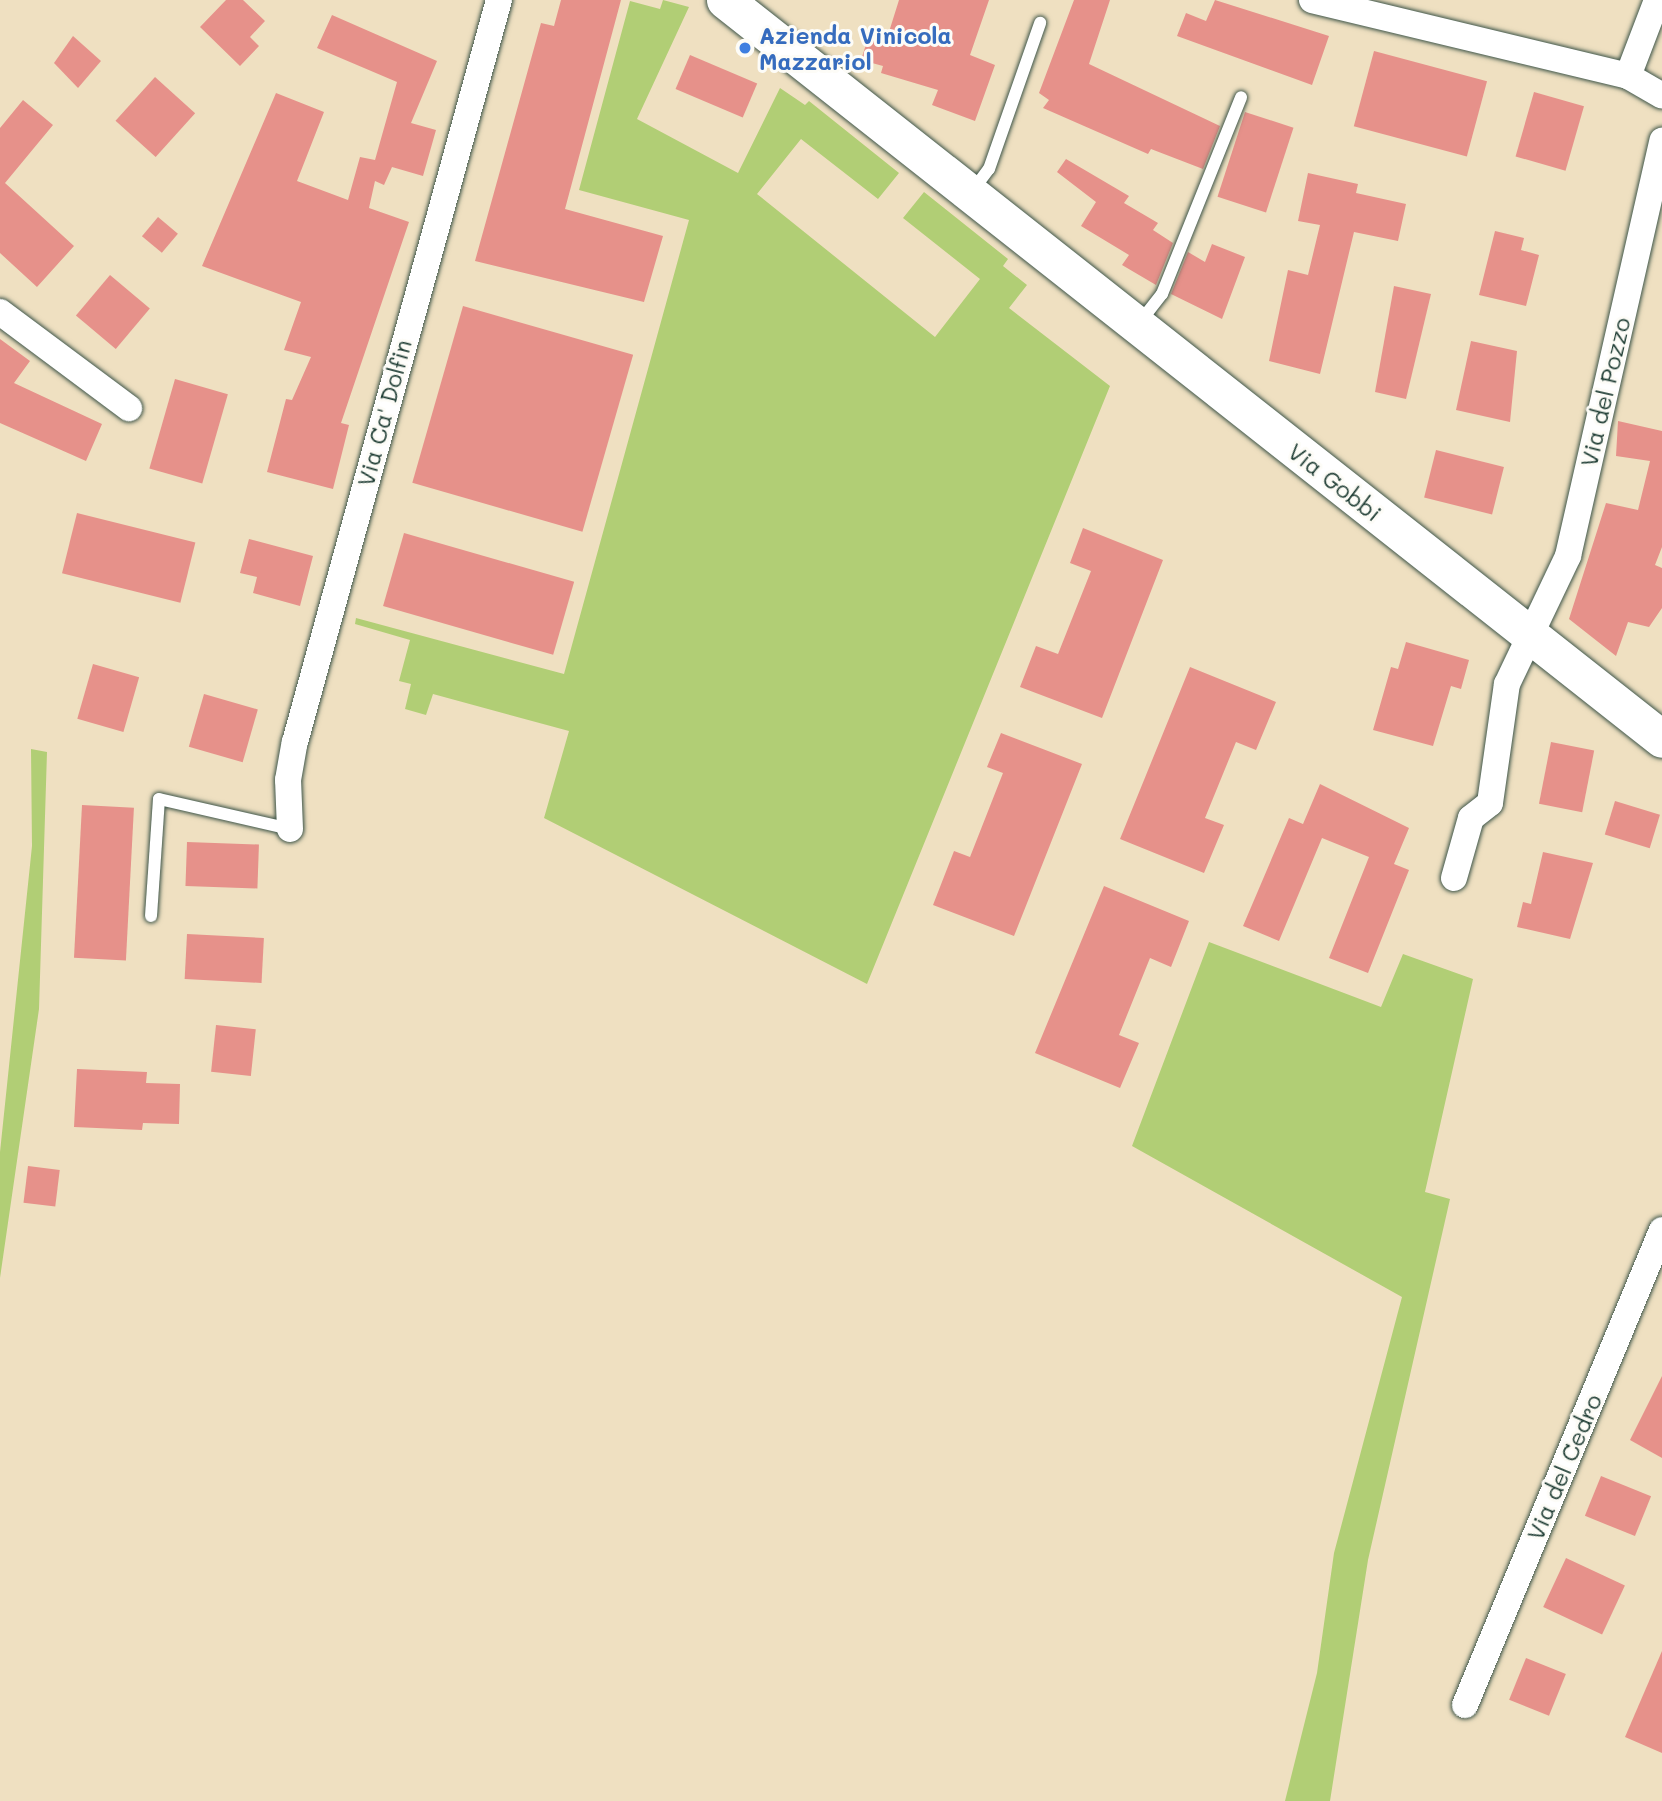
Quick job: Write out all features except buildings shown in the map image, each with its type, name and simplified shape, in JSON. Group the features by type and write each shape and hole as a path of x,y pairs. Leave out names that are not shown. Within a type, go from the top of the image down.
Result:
{"street":[{"name":"Via Ca' Dolfin","path":"290,829 288,780 300,720 499,0"},
{"name":"Via Gobbi","path":"725,0 1662,739"},
{"path":"1312,0 1628,76 1662,96"},
{"path":"1628,76 1657,0"},
{"name":"Via del Pozzo","path":"1533,638 1568,556 1662,141"},
{"path":"0,312 129,408"},
{"path":"1454,878 1471,818 1490,803 1507,684 1533,638"},
{"name":"Via del Cedro","path":"1465,1705 1662,1230"}],"lane":[{"path":"971,194 989,169 1040,23"},
{"path":"1138,325 1162,294 1241,97"},
{"path":"151,916 159,799 290,829"}],"green space":[{"path":"663,0 689,7 637,119 738,173 780,88 805,105 809,101 899,173 878,199 801,139 757,194 935,337 980,279 903,218 924,192 1008,259 1003,266 1027,285 1009,308 1110,386 867,984 544,818 569,731 433,694 426,715 405,709 411,684 399,681 410,640 355,624 356,618 564,674 689,220 579,190 630,1 660,9"},
{"path":"31,749 47,752 39,1009 0,1278 0,1152 32,846"},
{"path":"1209,942 1381,1007 1403,954 1473,979 1425,1192 1450,1199 1368,1560 1330,1801 1285,1801 1317,1673 1334,1553 1402,1297 1132,1146"}],"place":[{"name":"Azienda Vinicola Mazzariol","path":"745,48"}]}
